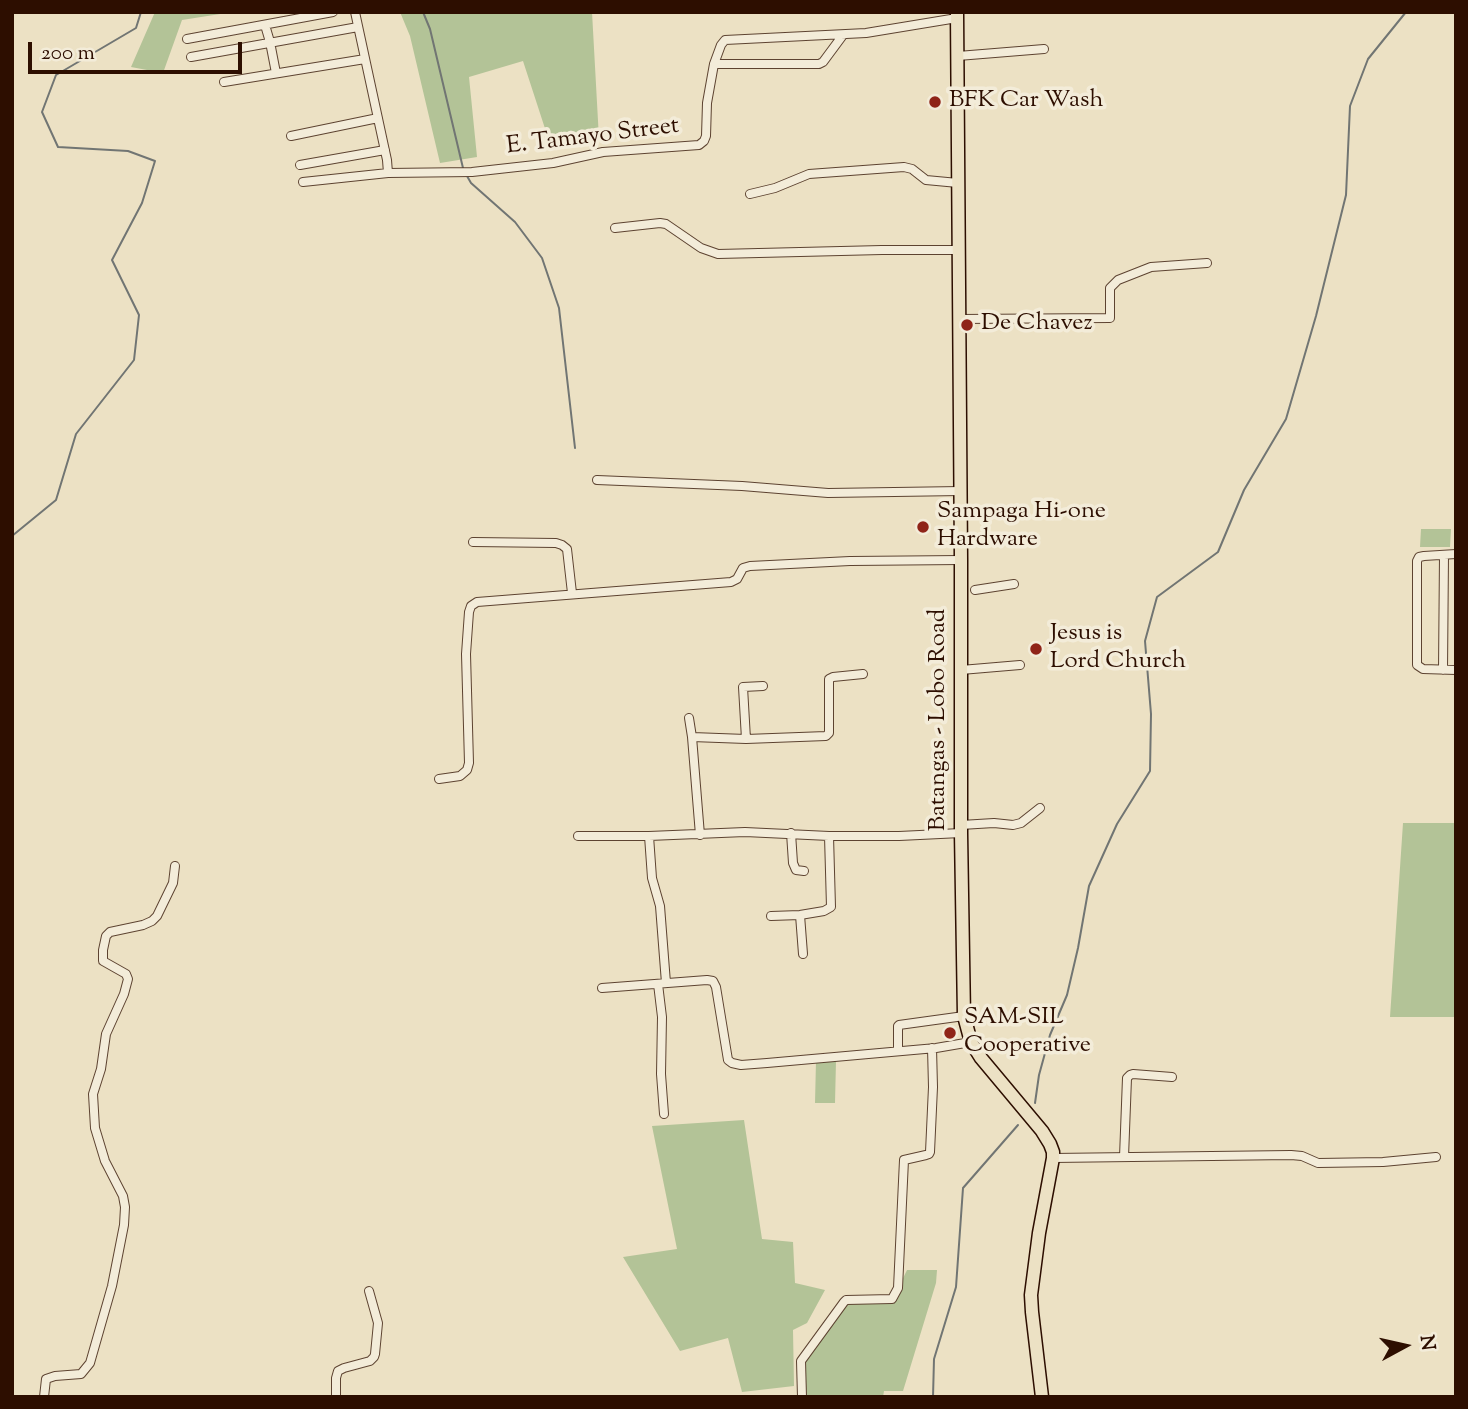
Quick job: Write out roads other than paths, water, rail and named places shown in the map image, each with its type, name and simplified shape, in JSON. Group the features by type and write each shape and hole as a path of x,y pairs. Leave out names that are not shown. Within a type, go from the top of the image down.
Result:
{"main road":[{"name":"Batangas - Lobo Road","path":"957,15 961,560 968,590 961,670 964,1016 971,1042 981,1058 1046,1136 1053,1158"},
{"path":"1042,1397 1031,1295 1053,1158"}],"street":[{"path":"187,39 333,12"},
{"path":"303,182 388,173 355,12"},
{"name":"E. Tamayo Street","path":"388,173 472,172 553,163 603,152 699,145 706,136 707,103 714,64 720,45 725,40 866,33 957,15"},
{"path":"265,25 276,73"},
{"path":"191,57 358,27"},
{"path":"714,64 819,64 843,35"},
{"path":"958,56 1044,49"},
{"path":"224,82 365,59"},
{"path":"291,136 378,118"},
{"path":"300,165 385,150"},
{"path":"750,194 775,188 809,174 904,167 912,169 926,180 958,183"},
{"path":"615,228 666,224 702,248 718,254 958,250"},
{"path":"959,319 1110,318 1110,288 1118,280 1151,267 1207,263"},
{"path":"597,480 742,486 828,493 961,491"},
{"path":"473,542 562,545 567,549 572,593"},
{"path":"1456,554 1424,556 1417,561 1418,665 1423,669 1456,670"},
{"path":"1443,670 1444,555"},
{"path":"439,779 460,776 467,770 469,763 466,654 469,612 471,606 477,602 731,582 737,579 743,568 750,566 850,561 961,560"},
{"path":"968,590 1014,584"},
{"path":"961,670 1020,665"},
{"path":"692,737 746,739 826,736 829,733 829,679 863,674"},
{"path":"746,739 743,687 763,686"},
{"path":"689,718 700,835"},
{"path":"578,836 745,832 899,836 994,823 1013,825 1021,823 1040,808"},
{"path":"791,833 793,863 796,870 804,871"},
{"path":"649,836 652,878 660,906 664,1114"},
{"path":"771,916 800,915 824,911 831,907 830,836"},
{"path":"44,1397 46,1379 81,1374 90,1363 112,1286 124,1225 125,1207 122,1196 105,1161 95,1128 93,1094 101,1069 106,1034 128,979 126,974 103,961 106,936 110,932 143,925 157,916 173,884 175,866"},
{"path":"800,915 803,954"},
{"path":"602,988 713,981 727,1060 741,1065 971,1042"},
{"path":"898,1050 899,1025 964,1016"},
{"path":"802,1397 801,1360 844,1302 892,1299 898,1288 904,1160 930,1152 932,1048"},
{"path":"1124,1157 1127,1078 1133,1074 1172,1077"},
{"path":"1053,1158 1291,1155 1302,1156 1318,1163 1383,1162 1436,1157"},
{"path":"336,1397 338,1371 370,1361 375,1354 378,1323 369,1291"}],"waterway":[{"path":"12,536 56,500 76,434 134,360 139,315 112,260 142,203 155,161 128,151 58,147 42,112 56,75 136,28 141,12"},
{"path":"423,12 430,29 463,168"},
{"path":"1035,1103 1039,1075 1050,1035 1067,995 1089,886 1117,824 1150,771 1151,714 1145,641 1157,597 1218,552 1244,490 1286,419 1316,316 1346,195 1350,106 1368,59 1406,12"},
{"path":"467,176 471,183 515,222 542,258 559,308 575,448"},
{"path":"933,1397 934,1359 956,1287 963,1188 1018,1125"}],"place":[{"name":"BFK Car Wash","path":"935,102"},
{"name":"De Chavez","path":"967,325"},
{"name":"Sampaga Hi-one Hardware","path":"923,527"},
{"name":"Jesus is Lord Church","path":"1036,649"},
{"name":"SAM-SIL Cooperative","path":"950,1033"}]}
